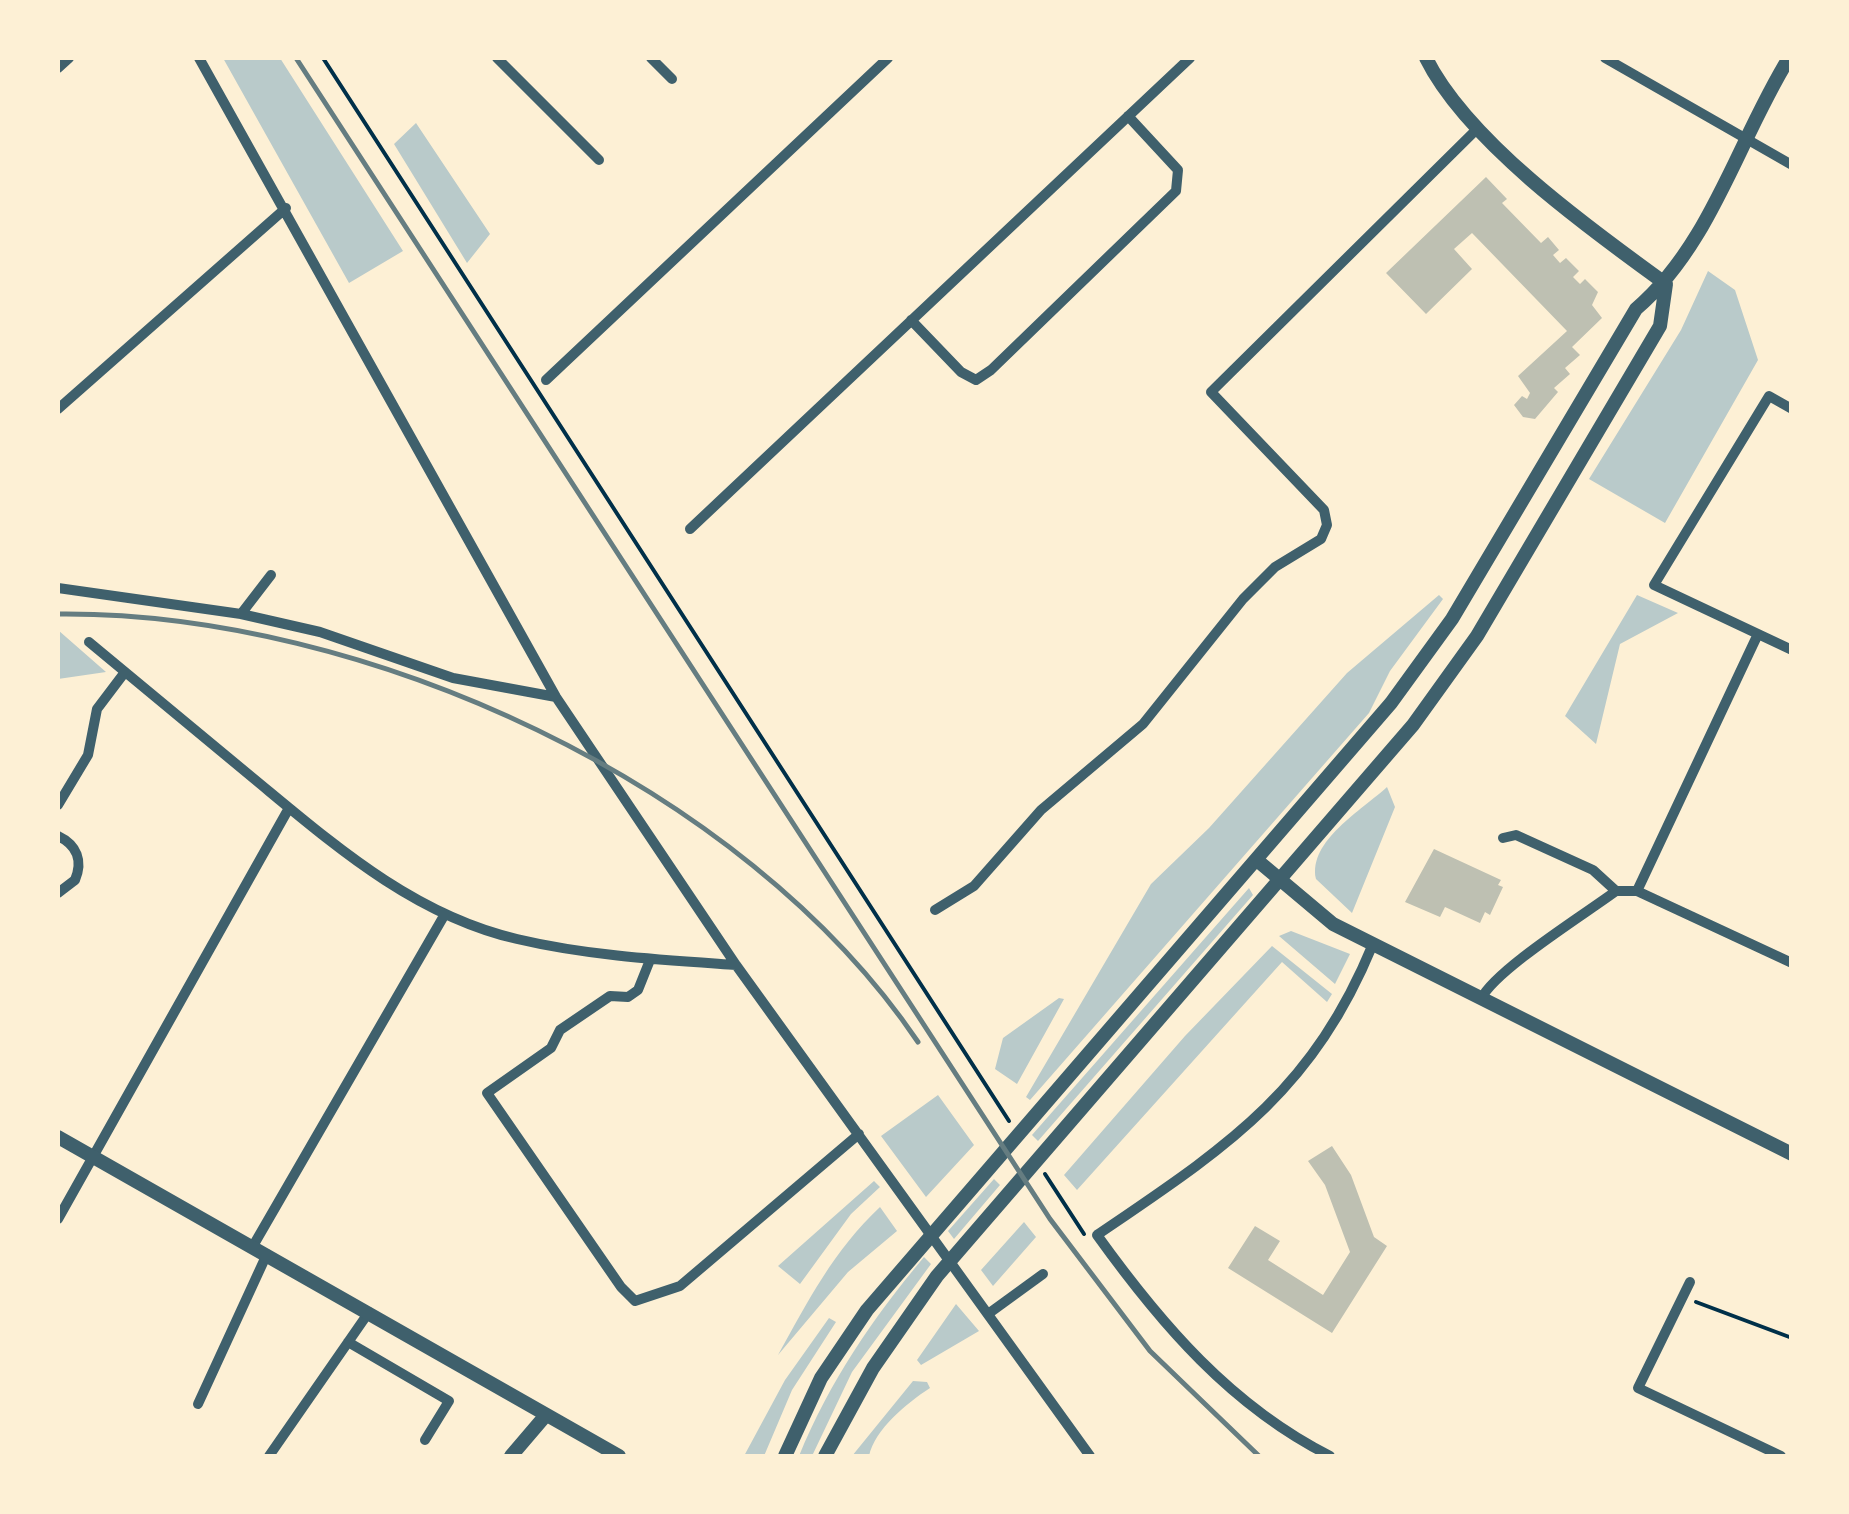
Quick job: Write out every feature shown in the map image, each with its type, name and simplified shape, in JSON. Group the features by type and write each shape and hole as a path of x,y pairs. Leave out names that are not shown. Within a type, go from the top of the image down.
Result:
{"street":[{"path":"58,68 69,58"},
{"path":"199,58 556,697 736,965 1090,1456"},
{"path":"497,58 599,160"},
{"path":"651,58 672,79"},
{"path":"546,380 888,58"},
{"path":"690,530 1190,58"},
{"path":"1426,58 1444,91 1478,128 1578,218 1666,284"},
{"path":"1605,58 1792,165"},
{"path":"825,1456 873,1368 936,1276 1413,725 1478,636 1660,326 1666,284 1788,58"},
{"path":"910,320 961,372 976,380 991,370 1176,190 1178,170 1128,116"},
{"path":"935,910 974,886 1042,810 1143,724 1243,599 1275,567 1321,539 1327,525 1324,510 1211,392 1478,128"},
{"path":"58,409 286,208"},
{"path":"784,1456 821,1378 867,1310 1258,861 1390,703 1452,619 1636,309 1666,284"},
{"path":"1792,409 1769,396 1654,585 1792,650"},
{"path":"241,614 271,575"},
{"path":"58,588 241,614 320,632 454,678 556,697"},
{"path":"1637,891 1758,634"},
{"path":"89,642 289,808 390,885 445,914 516,939 650,960 736,965"},
{"path":"58,805 88,756 97,710 126,672"},
{"path":"58,1219 289,808"},
{"path":"1503,838 1516,835 1593,870 1616,891"},
{"path":"58,836 73,846 79,862 75,880 58,893"},
{"path":"1258,861 1333,924 1792,1154"},
{"path":"1481,1000 1485,990 1513,967 1616,891 1637,891 1792,963"},
{"path":"253,1246 445,914"},
{"path":"1330,1456 1253,1407 1209,1370 1170,1332 1098,1234 1248,1128 1287,1090 1322,1044 1373,944"},
{"path":"650,960 638,990 628,996 610,996 597,1004 560,1030 551,1048 487,1093 621,1287 635,1301 655,1298 680,1286 858,1134"},
{"path":"58,1137 620,1456"},
{"path":"198,1404 267,1254"},
{"path":"988,1314 1043,1274"},
{"path":"1690,1282 1638,1388 1780,1456"},
{"path":"269,1456 369,1312"},
{"path":"348,1342 449,1401 424,1440"},
{"path":"511,1456 546,1415"}],"path":[{"path":"322,58 993,1098"},
{"path":"1682,1298 1792,1338"}],"shaded area":[{"path":"223,58 280,58 403,251 349,283"},
{"path":"416,123 490,234 467,263 394,144"},
{"path":"1708,271 1735,290 1758,360 1665,523 1589,479 1681,330"},
{"path":"1439,595 1443,599 1390,671 1369,713 1030,1100 1026,1097 1151,884 1209,828 1347,673"},
{"path":"1637,595 1678,613 1620,644 1596,744 1565,716"},
{"path":"58,630 106,672 58,679"},
{"path":"1387,787 1395,807 1352,913 1316,879 1316,865 1328,839"},
{"path":"1249,888 1253,895 1038,1141 1032,1135"},
{"path":"1291,931 1350,954 1335,984 1279,936"},
{"path":"1272,946 1332,994 1327,1002 1282,962 1077,1190 1064,1175 1185,1036"},
{"path":"1059,998 1064,999 1017,1084 995,1069 1003,1038"},
{"path":"938,1095 974,1145 926,1197 881,1136"},
{"path":"994,1179 1000,1185 954,1239 948,1231"},
{"path":"874,1181 880,1187 851,1214 800,1284 778,1266"},
{"path":"880,1207 897,1231 848,1272 778,1355 835,1258"},
{"path":"1024,1222 1036,1237 993,1286 981,1270"},
{"path":"924,1257 931,1264 852,1372 812,1456 799,1456 824,1402 854,1352"},
{"path":"956,1304 979,1331 921,1365 917,1360"},
{"path":"829,1318 836,1322 792,1390 764,1456 744,1456 785,1380"},
{"path":"913,1381 927,1382 930,1388 885,1427 869,1456 852,1456"}],"building":[{"path":"1486,177 1507,199 1502,203 1541,243 1548,237 1559,250 1553,255 1560,263 1566,258 1579,271 1573,277 1580,284 1585,279 1598,292 1592,305 1602,318 1572,347 1580,355 1565,368 1570,374 1554,388 1558,392 1535,419 1523,417 1514,405 1530,393 1518,376 1567,331 1472,233 1454,249 1472,269 1426,314 1386,273"},
{"path":"1434,849 1501,880 1498,885 1503,887 1490,915 1485,912 1480,923 1445,907 1440,917 1405,902"},
{"path":"1332,1146 1351,1175 1374,1237 1387,1246 1332,1333 1228,1268 1255,1226 1280,1241 1268,1260 1323,1295 1350,1252 1325,1185 1308,1161"}],"railway":[{"path":"296,58 1050,1219 1150,1351 1259,1456"},
{"path":"58,614 176,621 297,643 419,680 538,730 650,792 753,866 844,949 918,1042"}]}
